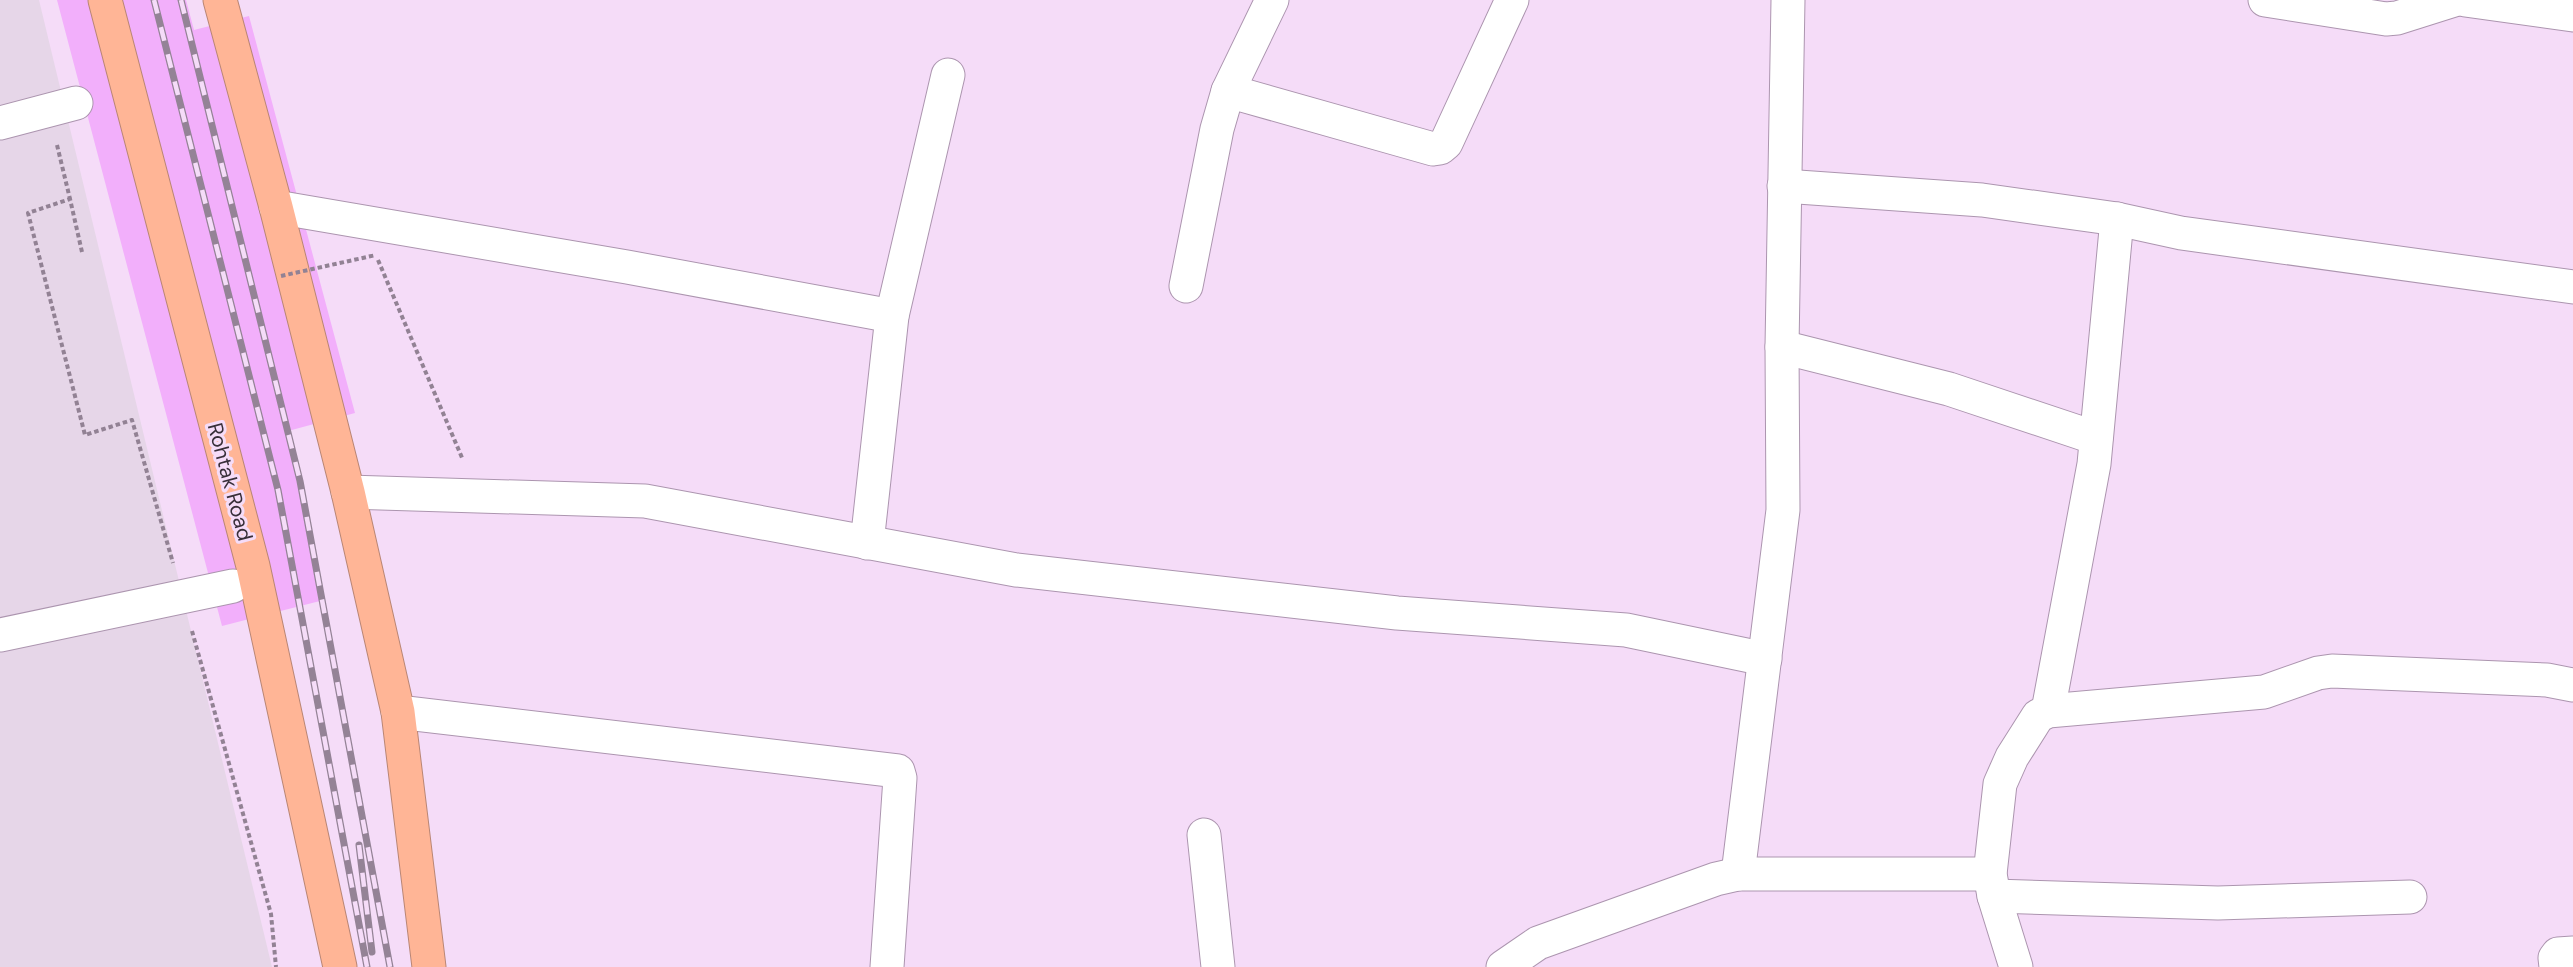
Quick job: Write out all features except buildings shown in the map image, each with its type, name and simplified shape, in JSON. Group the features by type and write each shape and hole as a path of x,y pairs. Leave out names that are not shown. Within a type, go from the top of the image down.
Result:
{"highway":[{"name":"Rohtak Road","path":"105,0 253,567 340,967"},
{"path":"220,0 276,207 348,492 399,712 429,967"}],"street":[{"path":"1186,286 1217,129 1228,91 1272,0"},
{"path":"1228,91 1432,149 1440,148 1446,143 1512,0"},
{"path":"1738,874 1783,510 1782,347 1788,0"},
{"path":"2265,0 2386,19 2454,0"},
{"path":"2465,0 2573,15"},
{"path":"867,543 892,316 948,75"},
{"path":"0,123 63,106"},
{"path":"1784,186 1982,200 2117,219 2181,232 2573,287"},
{"path":"276,207 627,267 892,316"},
{"path":"2048,711 2094,464 2117,219"},
{"path":"1782,347 1949,389 2096,438"},
{"path":"348,492 645,501 1016,570 1396,613 1626,630 1765,658"},
{"path":"0,635 233,586"},
{"path":"2016,967 1992,885 2001,784 2012,757 2038,716 2048,711 2264,692 2318,673 2332,671 2547,680 2573,684"},
{"path":"399,712 898,771 900,778 887,967"},
{"path":"1204,835 1218,967"},
{"path":"1503,967 1538,943 1716,879 1738,874 1992,885 2218,903 2410,897"},
{"path":"2556,967 2555,957 2558,954 2573,954"}],"path":[{"path":"63,106 70,199 82,252"},
{"path":"70,199 28,213 85,435 132,420 271,914 276,967"},
{"path":"281,276 376,255 478,497"}],"shaded area":[{"path":"0,0 39,0 272,967 0,967"}],"railway":[{"path":"154,0 278,490 367,967"},
{"path":"181,0 300,481 390,967"},
{"path":"359,845 372,952"}]}
